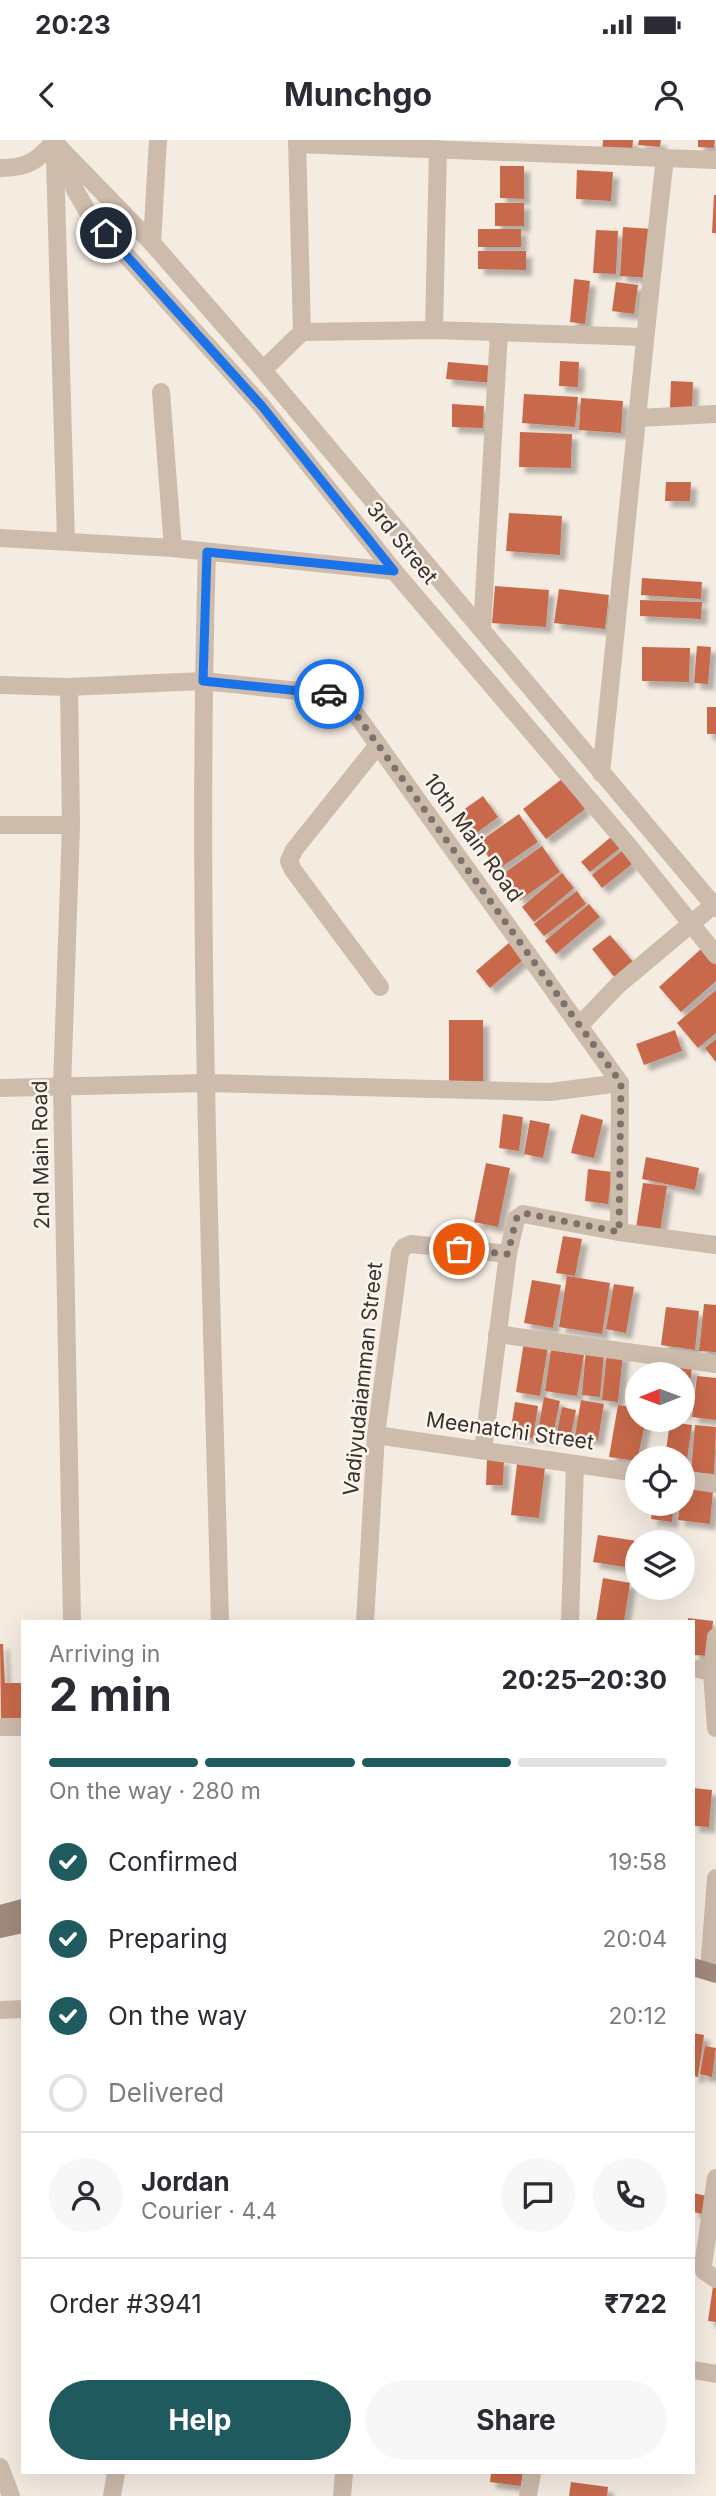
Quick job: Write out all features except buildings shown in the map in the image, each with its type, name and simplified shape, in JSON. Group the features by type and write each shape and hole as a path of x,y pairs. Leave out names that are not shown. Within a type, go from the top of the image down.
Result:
{"main road":[{"path":"0,1914 21,1909"},
{"path":"0,1929 21,1924"}],"street":[{"path":"152,243 158,140"},
{"path":"302,332 297,142 438,149 566,147 665,158 716,160"},
{"path":"0,168 19,168 58,146"},
{"path":"58,146 55,158 66,541"},
{"name":"3rd Street","path":"58,146 152,243 263,370 601,774 715,905"},
{"name":"3rd Street","path":"58,146 75,190 89,215 261,405 394,571 628,845 716,955"},
{"path":"434,330 438,149"},
{"path":"601,774 644,337 665,158"},
{"path":"263,370 302,332 434,330 644,337"},
{"path":"482,630 499,332"},
{"path":"161,392 173,548"},
{"path":"638,418 716,414"},
{"path":"0,537 173,548 394,571"},
{"path":"207,552 203,681 207,1083 220,1620"},
{"name":"10th Main Road","path":"0,684 69,687 203,681 327,694 343,701 378,745 621,1083"},
{"name":"2nd Main Road","path":"69,687 71,825 62,1087 72,1620"},
{"path":"378,745 294,850 289,860 293,870 380,987"},
{"path":"0,825 71,825"},
{"path":"580,1026 618,985 715,905"},
{"path":"0,1088 207,1083 550,1092 621,1083 619,1232"},
{"path":"482,1450 508,1254 516,1219 523,1213 619,1232 716,1245"},
{"name":"Vadiyudaiamman Street","path":"370,1620 376,1435 397,1260 404,1247 411,1244 508,1254"},
{"path":"497,1334 716,1364"},
{"name":"Meenatchi Street","path":"376,1435 625,1470"},
{"path":"570,1620 575,1464"},
{"path":"695,1481 716,1484"},
{"path":"716,1637 712,1672 716,1728"},
{"path":"695,1668 712,1672"},
{"path":"0,1727 21,1727"},
{"path":"706,1971 716,1878"},
{"path":"0,2010 21,2009"},
{"path":"716,2178 703,2265 704,2271 716,2279"},
{"path":"695,2370 716,2374"},
{"path":"0,2468 11,2496"},
{"path":"112,2496 116,2474"},
{"path":"342,2496 344,2474"},
{"path":"528,2496 532,2474"}],"way so far":[{"path":"329,694 343,701 358,717 621,1083 619,1232 523,1213 516,1219 508,1254 459,1249"}],"route":[{"path":"106,233 261,405 394,571 207,552 203,681 329,694"}]}
